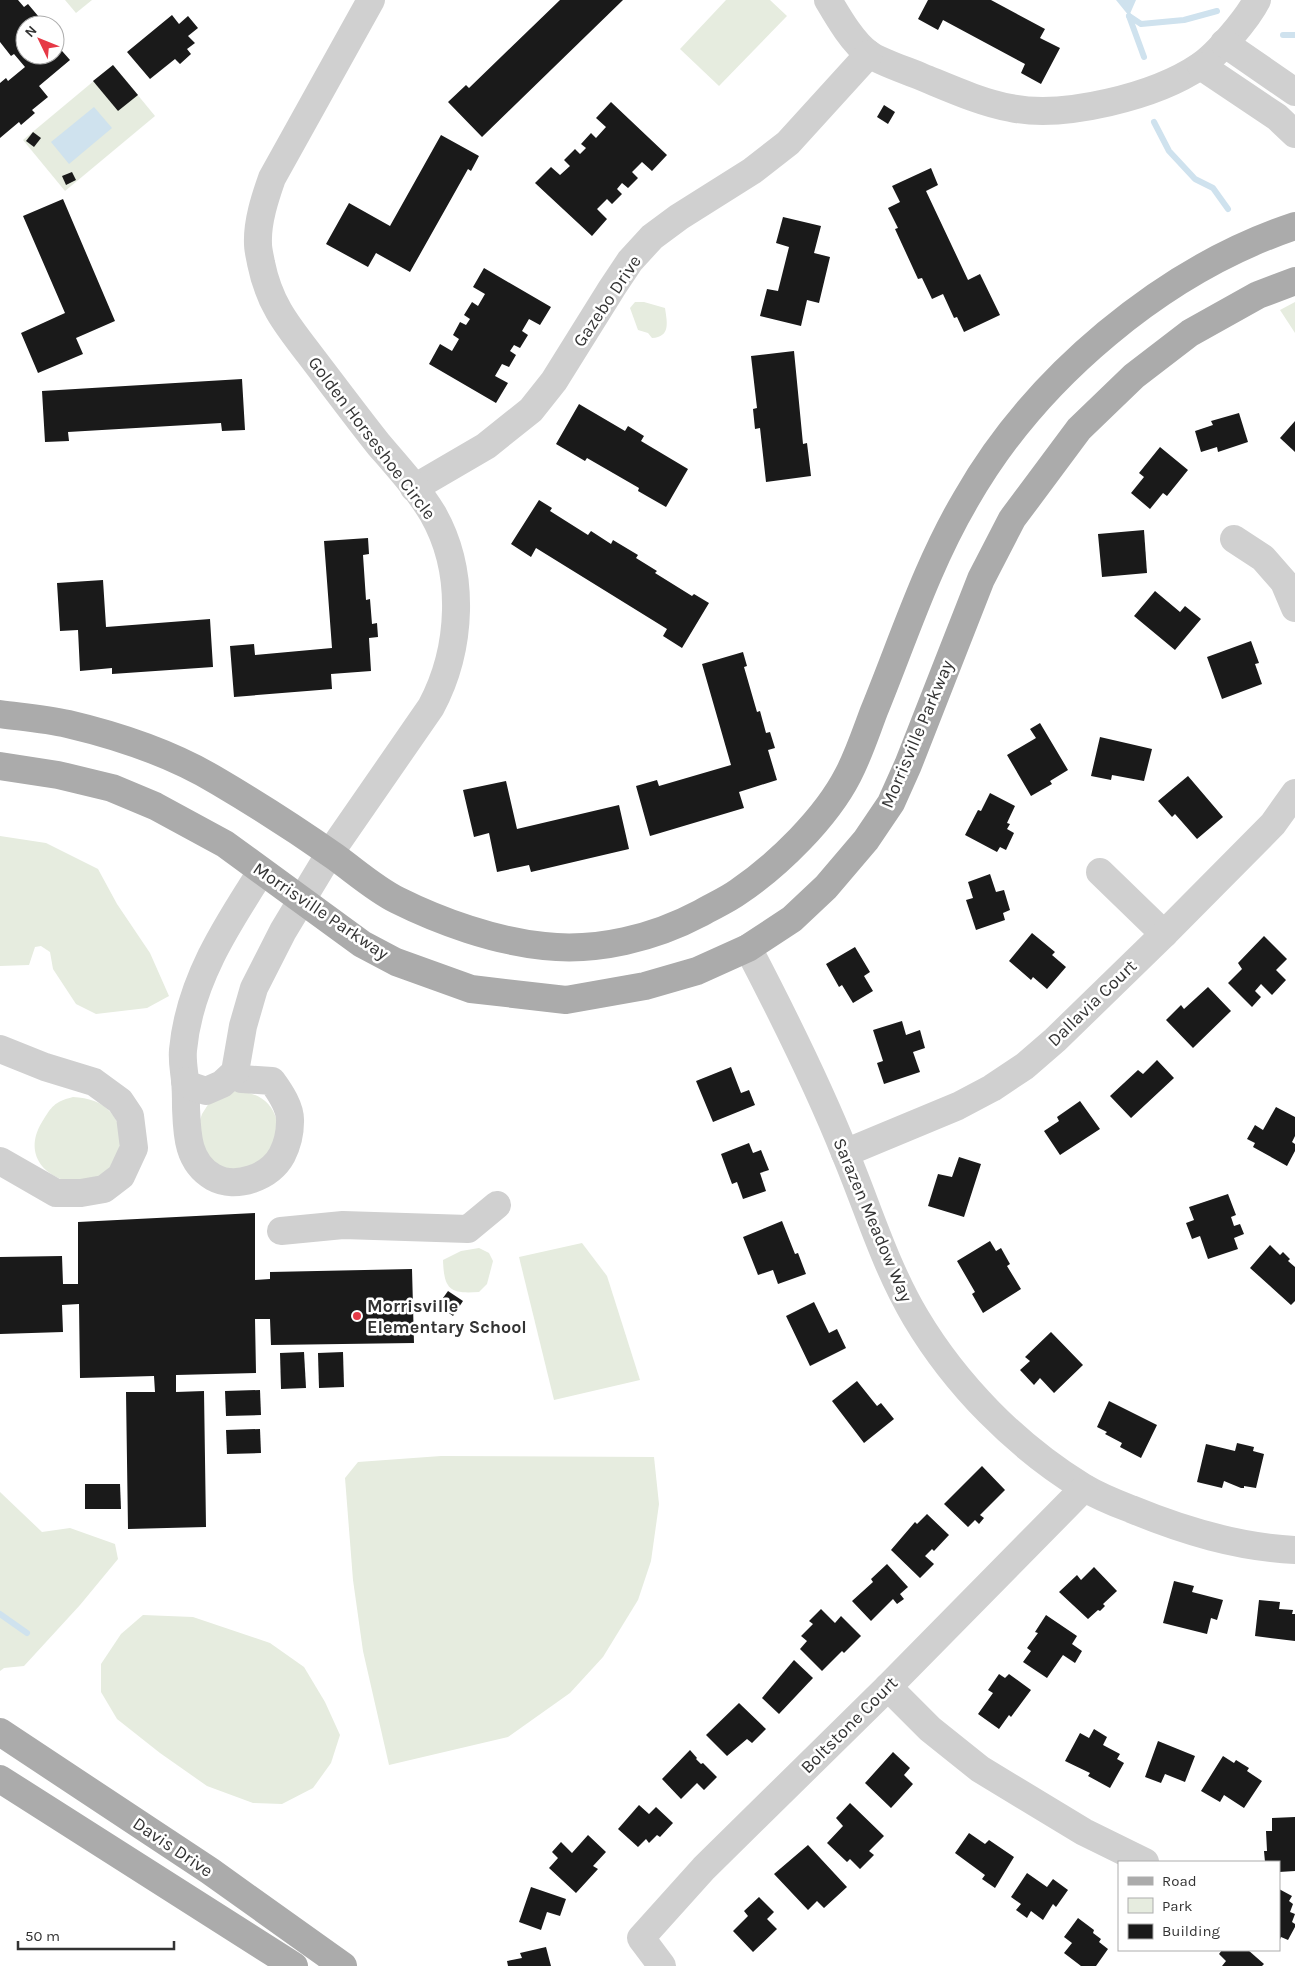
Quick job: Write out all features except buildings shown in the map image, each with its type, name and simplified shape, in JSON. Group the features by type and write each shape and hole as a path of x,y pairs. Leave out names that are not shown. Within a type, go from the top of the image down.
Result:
{"main road":[{"path":"0,714 65,724 120,738 172,758 217,780 330,853 394,899 452,924 491,936 544,946 582,947 643,937 685,921 737,893 779,860 816,823 848,776 940,548 966,498 995,454 1039,400 1085,352 1137,309 1196,272 1260,238 1295,226"},
{"name":"Morrisville Parkway","path":"0,766 58,775 112,788 155,806 225,844 362,944 396,962 471,989 518,996 566,1000 645,986 697,971 748,948 792,918 826,887 866,840 891,803 908,765 981,579 1012,519 1079,429 1134,376 1190,333 1258,295 1295,281"},
{"name":"Davis Drive","path":"0,1732 210,1871 343,1966"},
{"name":"Davis Drive","path":"0,1779 294,1966"}],"street":[{"name":"Golden Horseshoe Circle","path":"235,1072 243,1026 254,988 283,931 330,853 431,707 444,678 454,642 457,603 452,566 444,538 433,515 282,318 269,294 258,244 264,200 272,178 371,0"},
{"path":"828,0 846,30 869,54 955,90 1011,108 1036,110 1070,109 1103,105 1166,83 1201,66 1224,43 1257,0"},
{"path":"1224,43 1295,92"},
{"name":"Gazebo Drive","path":"414,488 486,446 531,410 554,381 630,261 652,237 679,217 752,171 788,143 869,54"},
{"path":"1201,66 1277,117 1295,134"},
{"path":"1234,538 1263,558 1279,576 1284,582 1295,608"},
{"name":"Dallavia Court","path":"845,1153 958,1106 992,1088 1025,1066 1055,1040 1164,934 1273,824 1295,794"},
{"path":"186,1081 191,1086 206,1091 222,1084 235,1072 242,1079 272,1081 284,1101 291,1120 287,1143 281,1156 256,1178 239,1182 227,1182 214,1178 202,1168 193,1155 187,1138 186,1081 182,1064 182,1050 199,982 218,940 261,872"},
{"path":"1100,872 1164,934"},
{"name":"Sarazen Meadow Way","path":"748,948 791,1031 845,1153 873,1229 891,1270 915,1317 937,1350 961,1380 1004,1426 1035,1453 1084,1488 1168,1525 1227,1542 1295,1550"},
{"path":"0,1049 101,1086 120,1101 130,1116 134,1148 121,1176 104,1189 80,1193 56,1193 0,1161"},
{"path":"281,1231 343,1225 468,1229 497,1205"},
{"name":"Boltstone Court","path":"662,1966 641,1938 704,1868 888,1687 1084,1488"},
{"path":"888,1687 930,1729 980,1769 1084,1832 1143,1861"}],"green space":[{"path":"65,0 92,0 76,13"},
{"path":"726,0 770,0 787,16 719,86 680,49"},
{"path":"113,65 155,116 65,191 23,140"},
{"path":"635,302 644,302 665,308 666,328 662,335 652,338 648,333 638,330 630,308"},
{"path":"1295,302 1295,333 1280,310"},
{"path":"0,836 46,843 98,869 117,904 150,953 169,996 147,1008 96,1014 76,1004 53,969 50,952 41,946 35,947 29,965 0,966"},
{"path":"232,1091 254,1095 266,1102 271,1107 278,1123 278,1141 252,1170 224,1170 203,1152 198,1126 202,1114 209,1103"},
{"path":"73,1097 94,1101 103,1106 116,1119 119,1128 119,1151 111,1169 97,1179 80,1182 63,1180 48,1172 38,1159 35,1142 42,1122 51,1108 57,1103"},
{"path":"582,1243 607,1276 640,1380 554,1400 519,1257"},
{"path":"479,1248 489,1253 493,1261 487,1284 479,1292 455,1291 447,1284 443,1260 461,1251"},
{"path":"441,1456 654,1457 659,1504 651,1561 638,1600 603,1657 570,1693 508,1737 389,1765 363,1651 353,1580 345,1478 358,1462"},
{"path":"0,1492 42,1532 70,1528 115,1544 118,1559 80,1605 24,1666 4,1668 0,1671"},
{"path":"143,1615 193,1617 270,1643 304,1667 325,1702 340,1735 331,1763 313,1788 282,1804 253,1803 207,1786 160,1753 117,1719 101,1692 101,1664 121,1634"}],"water":[{"path":"1116,0 1136,0 1129,16"},
{"path":"94,107 112,128 69,164 51,142"}],"waterway":[{"path":"1129,16 1141,24 1184,20 1217,11"},
{"path":"1129,16 1144,57"},
{"path":"1283,35 1295,35"},
{"path":"1154,122 1169,151 1195,179 1213,188 1228,209"},
{"path":"0,1614 27,1633"}],"place":[{"name":"Morrisville Elementary School","path":"357,1316"}]}
